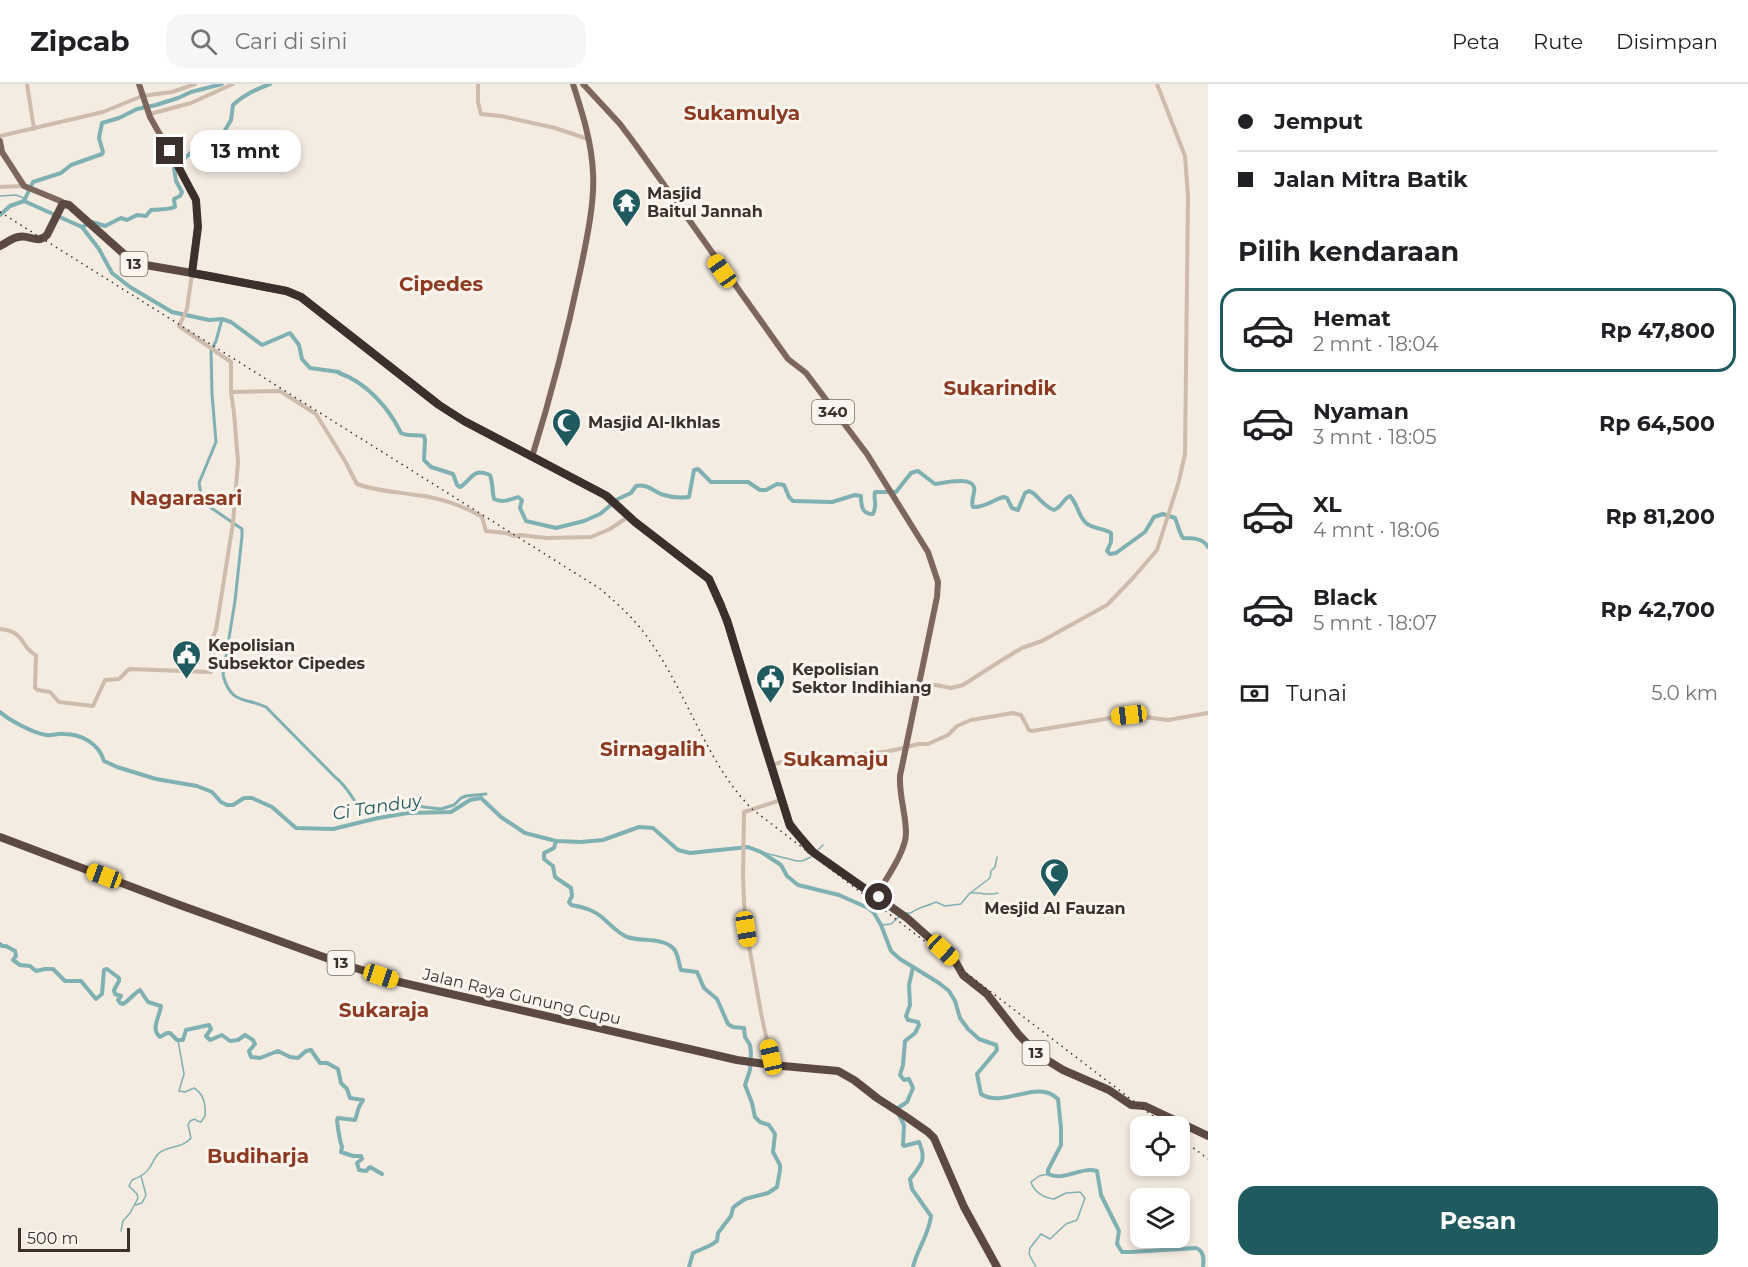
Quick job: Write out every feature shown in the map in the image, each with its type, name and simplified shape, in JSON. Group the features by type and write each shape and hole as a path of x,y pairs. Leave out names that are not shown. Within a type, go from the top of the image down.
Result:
{"highway":[{"name":"13","path":"62,207 89,224 134,263 286,291 301,297 439,405 480,430 532,454 607,496 711,581 727,620 790,826 815,854 876,894 917,926 955,961 963,975 987,994 1037,1054 1070,1073 1115,1093 1131,1105 1145,1106 1208,1136"},
{"path":"0,246 18,237 43,239 62,207"},
{"name":"Jalan Raya Gunung Cupu","path":"0,837 177,904 399,982 750,1062 772,1065"},
{"name":"13","path":"772,1065 838,1071 927,1132 935,1141 964,1207 997,1267"}],"main road":[{"path":"139,84 141,96 148,111 196,198 198,227 192,273"},
{"path":"532,454 565,343 586,241 594,180 588,139 573,84"},
{"name":"340","path":"581,84 607,111 628,138 696,230 702,242"},
{"name":"340","path":"581,84 630,137 786,361 805,375 827,402 895,501 930,562 936,589 899,781 898,797 904,832 902,845 876,894"},
{"path":"579,100 582,93 589,93"},
{"path":"0,138 3,154 28,188 62,207"}],"street":[{"path":"27,84 34,129"},
{"path":"0,138 103,112 141,96 172,92 195,84"},
{"path":"148,111 191,103 233,84"},
{"path":"478,84 480,113 555,128 588,139"},
{"path":"914,704 916,704 922,683 955,688 967,683 1022,648 1042,641 1107,605 1157,550 1182,473 1185,454 1188,196 1185,156 1157,84"},
{"path":"0,187 28,188"},
{"path":"0,629 8,630 19,636 30,652 36,655 34,685 36,689 50,692 60,702 93,706 104,681 119,679 129,669 211,672 214,655 213,637 221,601 232,523 238,450 231,392 231,362 179,327 184,315 192,273"},
{"path":"231,392 280,391 316,414 357,484 423,496 465,508 482,517 486,531 502,532 513,536 591,537 610,529 629,516"},
{"path":"771,765 802,757 863,756 919,744 925,745 948,735 955,728 971,720 1013,713 1020,714 1029,730 1032,731 1129,715 1166,720 1208,713"},
{"path":"772,1065 745,923 744,812 781,800"}],"waterway":[{"path":"24,201 33,182 61,173 71,165 102,154 99,138 102,123 137,109 222,84"},
{"path":"179,163 194,150 211,149 216,146 231,120 233,105 241,98 270,84"},
{"path":"82,227 92,222 105,226 121,218 127,220 137,215 146,216 151,210 175,207 174,199 182,192 176,181 174,168 176,165"},
{"path":"0,196 16,195 24,198"},
{"path":"0,215 10,206 24,201 82,227 99,249 112,273 130,287 172,312 231,322 262,345 290,333 299,345 302,359 310,368 339,372"},
{"path":"222,319 211,351 216,442 199,483 201,494 207,505 242,529 235,601 223,675 226,685 235,696 266,707 340,781 366,814 407,805 441,809 454,805 466,796 486,794"},
{"path":"339,373 349,377 376,397 390,414 401,433 424,436 424,460 431,467 453,474 460,487 476,473 490,475 494,499 503,501 518,497 522,500 520,508 526,521 556,528 584,521 600,514 640,485 670,497 689,497 694,470 698,469 711,482 748,482 760,490 766,490 777,484 784,485 793,501 832,502 855,495 861,496 864,511 869,514 873,514 875,507 875,492 896,492 911,473 918,471 935,484 956,481 972,484 974,487 973,507 985,505 1003,497 1007,498 1012,508 1018,510 1025,493 1029,491 1054,510 1070,496 1086,523 1111,533 1111,542 1107,551 1110,554 1116,553 1145,532 1154,517 1163,514 1175,518 1183,538 1200,540 1208,547"},
{"name":"Ci Tanduy","path":"0,712 22,726 41,734 71,734 83,738 94,745 104,761 156,779 197,786 212,792 227,805 233,805 244,798 252,798 272,807 296,828 333,829 408,813 451,812 470,800 481,798 501,817 525,833 556,841 603,840 639,827 653,828 678,850 690,853 748,847 761,852 781,865 787,876 798,885 839,895 868,908 881,925 891,951 949,991 960,1018 968,1029 979,1039 996,1045 997,1050 977,1074 981,1094 990,1098 1000,1098 1040,1091 1050,1093 1058,1099 1061,1145 1048,1174 1060,1176 1085,1170 1097,1171 1101,1195 1119,1231 1117,1244 1122,1252 1196,1248 1202,1253 1203,1267"},
{"path":"556,841 554,848 544,853 544,859 553,866 555,877 571,888 572,896 569,902 571,905 597,914 627,937 663,942 673,948 681,970 697,972 704,988 717,999 728,1024 744,1028 745,1037 750,1045 750,1070 745,1085 755,1117 760,1122 769,1125 775,1134 773,1152 780,1165 777,1187 768,1193 745,1199 735,1206 731,1216 718,1233 717,1241 693,1253 689,1267"},
{"path":"817,851 823,845"},
{"path":"761,852 797,861 811,857"},
{"path":"904,913 911,913 936,902 945,906 961,904 969,894 990,878 997,857"},
{"path":"970,893 998,893"},
{"path":"881,925 891,924 900,916"},
{"path":"0,944 15,951 16,956 13,960 20,965 30,966 36,971 53,969 65,981 81,981 96,999 102,994 104,970 107,969 119,978 114,990 115,994 121,996 118,1000 120,1003 123,1004 140,990 148,1002 161,1006 156,1026 160,1037 170,1033 177,1040 183,1040 186,1030 209,1025 211,1029 206,1036 210,1040 222,1035 230,1041 238,1040 245,1035 253,1040 255,1044 249,1051 251,1057 260,1058 278,1051 298,1058 311,1050 320,1063 327,1063 338,1069 341,1083 347,1089 350,1098 363,1100 355,1120 338,1118 337,1120 341,1152 361,1156 362,1159 357,1163 359,1170 366,1171 370,1167 382,1174"},
{"path":"913,967 909,985 910,1005 906,1016 908,1020 918,1022 919,1025 915,1033 905,1041 900,1075 904,1080 909,1079 913,1088 907,1102 898,1108 898,1113 904,1125 903,1145 919,1142 923,1153 922,1162 910,1179 912,1189 931,1216 913,1267"},
{"path":"121,1231 123,1221 138,1198 129,1186 132,1180 147,1171 162,1151 179,1146 191,1138 188,1125 190,1121 195,1119 201,1122 205,1116 204,1100 197,1090 194,1088 185,1092 179,1091 184,1074 178,1040"},
{"path":"1036,1267 1029,1254 1030,1248 1041,1234 1050,1239 1066,1224 1077,1220 1085,1198 1080,1192 1066,1193 1054,1199 1040,1194 1031,1182 1039,1176 1048,1174"},
{"path":"135,1205 142,1203 146,1195 141,1176"}],"railway":[{"path":"0,212 599,588 639,626 650,641 722,771 752,809 1153,1116"},
{"path":"1190,1145 1208,1159"}],"place":[{"name":"Masjid Baitul Jannah","path":"626,228"},
{"name":"Masjid Al-Ikhlas","path":"567,448"},
{"name":"Kepolisian Subsektor Cipedes","path":"187,680"},
{"name":"Kepolisian Sektor Indihiang","path":"771,704"},
{"name":"Mesjid Al Fauzan","path":"1055,898"}],"district":[{"name":"Sukamulya","path":"742,113"},
{"name":"Cipedes","path":"441,284"},
{"name":"Sukarindik","path":"1000,388"},
{"name":"Nagarasari","path":"186,498"},
{"name":"Sirnagalih","path":"653,749"},
{"name":"Sukamaju","path":"836,759"},
{"name":"Sukaraja","path":"384,1010"},
{"name":"Budiharja","path":"258,1156"}],"route":[{"path":"170,151 196,200 198,227 192,273 286,291 301,297 439,405 488,435 607,496 635,522 709,579 727,620 790,826 814,853 879,899 879,897"}]}
